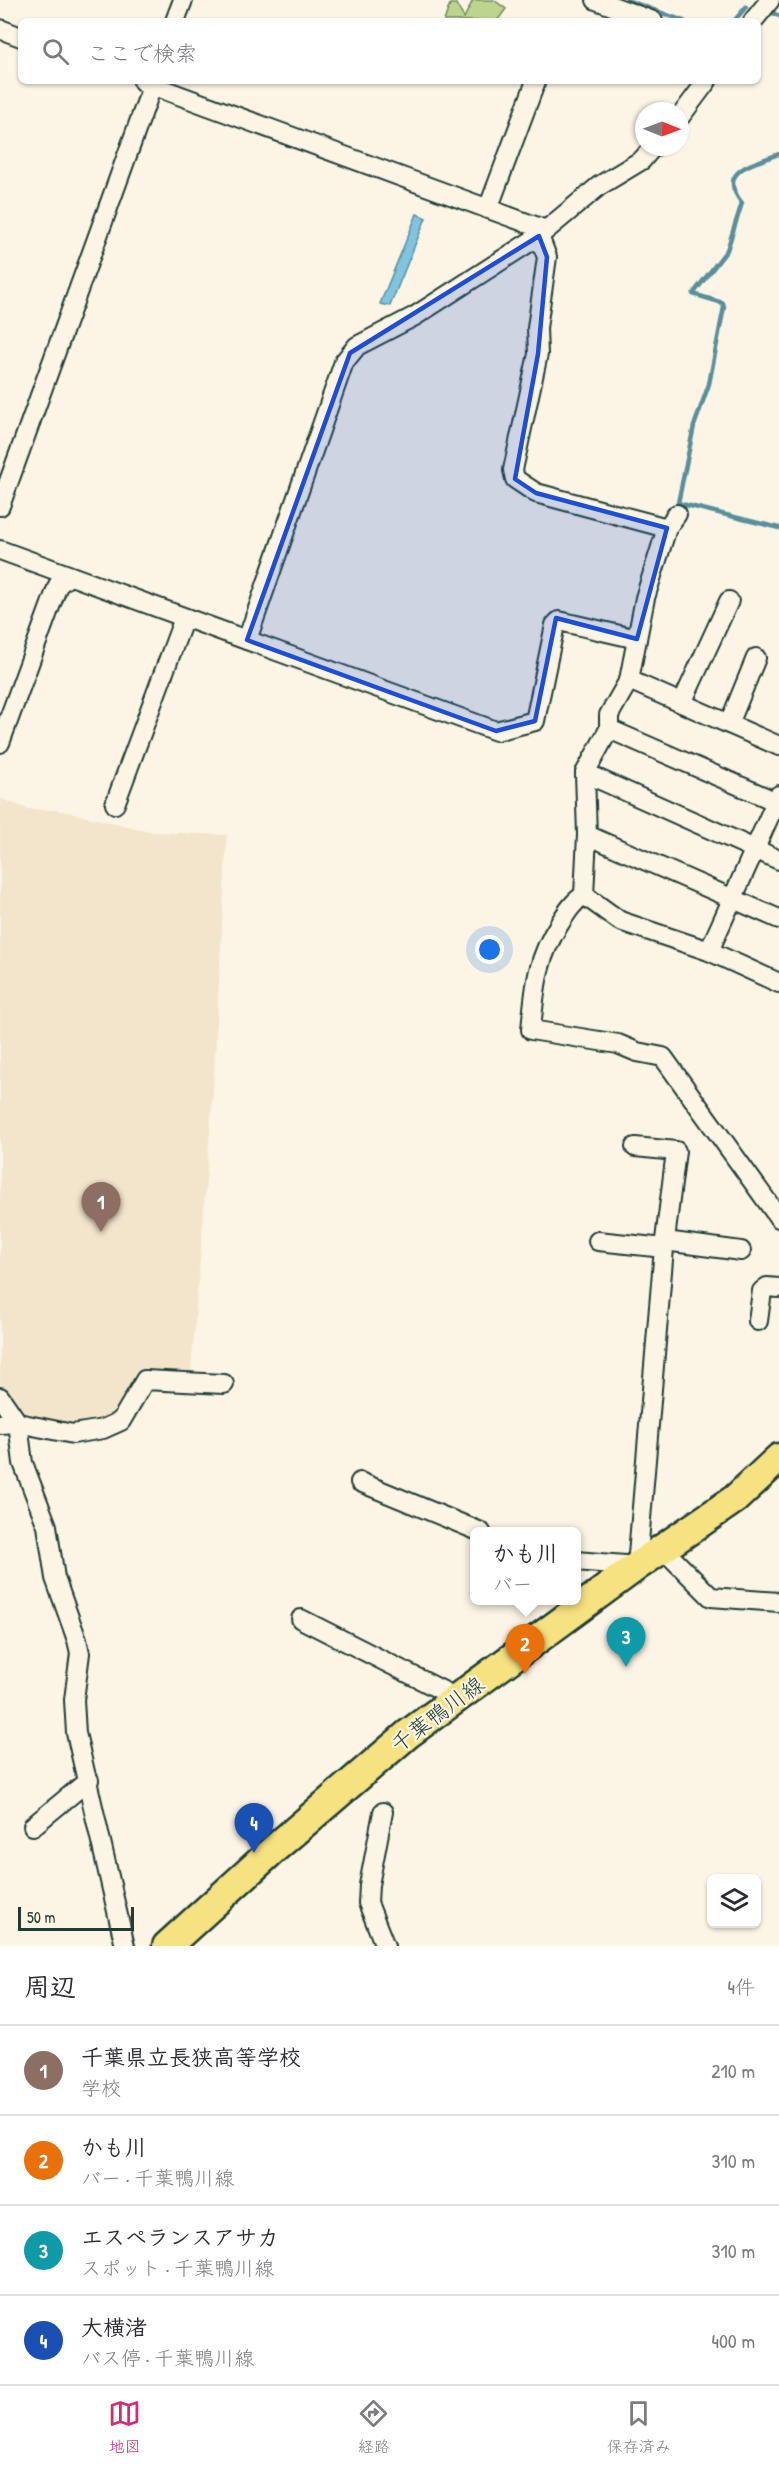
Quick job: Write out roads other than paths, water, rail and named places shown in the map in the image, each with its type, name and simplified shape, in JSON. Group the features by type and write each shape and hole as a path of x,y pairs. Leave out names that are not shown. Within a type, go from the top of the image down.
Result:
{"main road":[{"name":"千葉鴨川線","path":"167,1946 349,1784 457,1698 662,1548 735,1498 779,1458"}],"street":[{"path":"176,18 183,0"},
{"path":"596,0 645,18"},
{"path":"755,18 770,0"},
{"path":"0,29 18,36"},
{"path":"0,506 148,84"},
{"path":"154,84 488,209 543,233"},
{"path":"488,209 535,84"},
{"path":"689,105 705,84"},
{"path":"247,640 344,362 350,352 357,346 416,316 543,233 598,186 645,156"},
{"path":"543,233 547,257 537,328 538,354 513,470 515,479 536,493 672,521 645,598 629,680 609,715 609,729 585,773 588,835 584,895 572,905 546,945 538,967 531,1030 618,1044 637,1052 663,1057 779,1218"},
{"path":"0,550 496,731 535,721 555,625 559,621 637,639"},
{"path":"0,743 58,585 69,576"},
{"path":"682,703 729,601"},
{"path":"115,804 184,618"},
{"path":"729,724 756,658"},
{"path":"629,680 779,746"},
{"path":"609,729 778,800 709,951"},
{"path":"585,773 779,860"},
{"path":"588,835 779,919"},
{"path":"584,895 620,921 709,951 779,982"},
{"path":"581,1561 637,1566 665,1244 676,1151 635,1147"},
{"path":"598,1241 741,1251"},
{"path":"758,1321 762,1291 767,1287 779,1288"},
{"path":"9,1424 73,1434 103,1429 122,1421 145,1380 224,1384"},
{"path":"0,1397 47,1526 55,1578 78,1640 80,1653 74,1716 125,1946"},
{"path":"360,1482 470,1527"},
{"path":"662,1548 711,1597 779,1602"},
{"path":"301,1619 457,1698"},
{"path":"33,1826 89,1780"},
{"path":"383,1812 369,1886 368,1904 386,1946"}],"water":[{"path":"417,214 426,218 390,306 380,304"}],"waterway":[{"path":"627,0 676,18"},
{"path":"737,18 746,7"},
{"path":"771,12 779,16"},
{"path":"779,154 749,165 735,176 733,183 735,192 742,203 727,250 693,294 723,303 724,307 709,384 694,426 678,503 779,528"}],"place":[{"name":"千葉県立長狭高等学校","path":"101,1232"},
{"name":"エスペランスアサカ","path":"626,1667"},
{"name":"かも川","path":"525,1674"},
{"name":"大横渚","path":"254,1853"}]}
